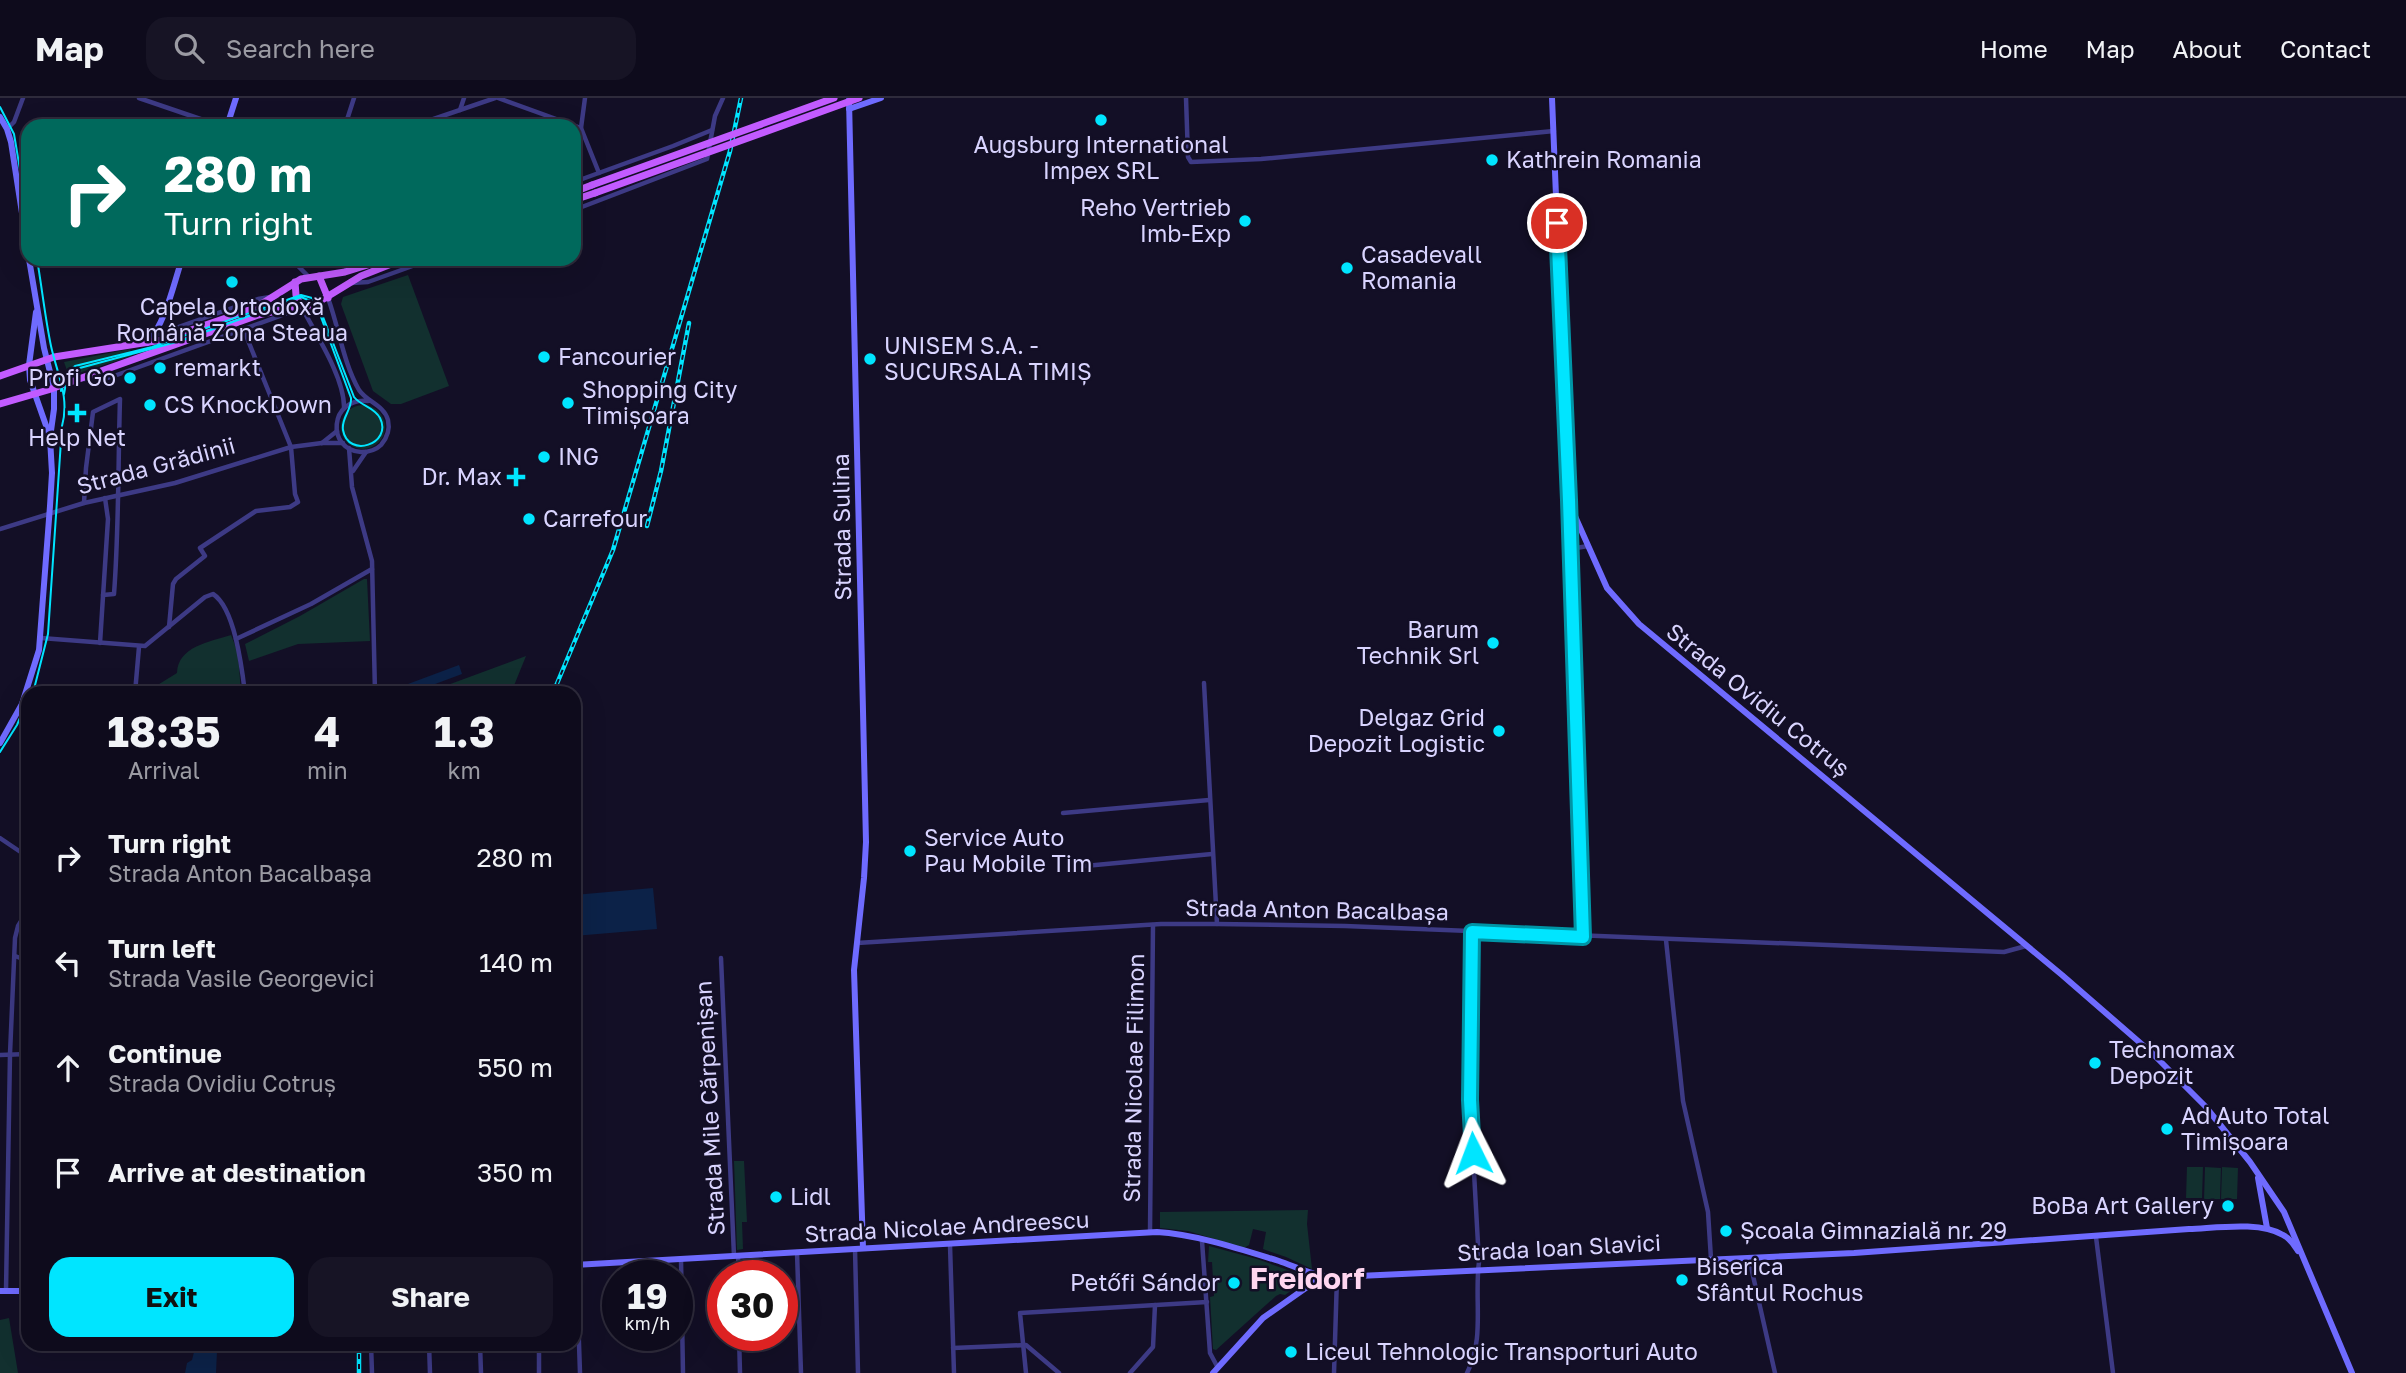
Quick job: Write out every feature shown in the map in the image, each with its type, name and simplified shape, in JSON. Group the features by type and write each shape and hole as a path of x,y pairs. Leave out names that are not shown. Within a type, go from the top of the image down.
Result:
{"main road":[{"path":"229,119 236,98"},
{"path":"581,196 834,98"},
{"name":"Strada Sulina","path":"849,98 866,842 854,970 859,1249"},
{"path":"581,191 594,189 859,98"},
{"path":"849,109 881,98"},
{"name":"Strada Ovidiu Cotruș","path":"1552,98 1569,500 1607,588 1639,624 2026,945 2163,1063 2221,1125 2284,1212 2298,1251 2352,1373"},
{"path":"0,117 7,129 21,211"},
{"path":"28,686 41,638 52,473 50,438 54,409 54,388 46,359 30,266"},
{"path":"147,343 163,316 180,266"},
{"path":"0,376 46,359 162,341 255,308 308,276 345,272 364,266"},
{"path":"0,404 35,395 258,315 316,305 369,272 385,266"},
{"path":"319,276 328,298"},
{"path":"295,282 296,295 302,308"},
{"path":"36,307 29,365 30,380 50,438"},
{"path":"0,743 21,706"},
{"name":"Strada Ovidiu Cotruș","path":"2257,1172 2267,1228"},
{"path":"2267,1228 2284,1235 2298,1251"},
{"name":"Strada Ioan Slavici","path":"1316,1275 1337,1277 1878,1251 2189,1229 2267,1228"},
{"name":"Strada Nicolae Andreescu","path":"581,1264 1150,1232 1178,1234 1276,1260 1316,1275"},
{"path":"1215,1370 1263,1318 1310,1285 1316,1275"},
{"path":"3,1291 21,1291"}],"street":[{"path":"7,129 18,114 23,98"},
{"path":"139,98 200,119"},
{"path":"347,119 354,98"},
{"path":"460,110 464,98"},
{"path":"440,119 496,98 556,119"},
{"path":"586,98 581,128 600,173"},
{"path":"581,207 707,159 712,130 723,98"},
{"path":"1186,98 1189,160 1261,159 1554,131"},
{"path":"581,180 712,130"},
{"path":"656,152 670,161 671,168 664,175"},
{"path":"298,266 308,276"},
{"path":"295,282 298,266"},
{"path":"345,272 350,266"},
{"path":"351,283 369,282 413,266"},
{"path":"153,336 258,299 275,297"},
{"path":"328,298 358,388 368,401 381,408 389,425 383,443 366,452 349,448 337,431 338,419 344,408 357,401 368,401"},
{"path":"78,379 114,376 302,308 327,353 343,397 344,408"},
{"path":"163,316 166,331"},
{"path":"169,627 173,584 205,556 200,548 256,512 290,507 298,502 291,447 243,328"},
{"path":"84,503 93,412 120,399 117,495 119,521 114,594 103,595"},
{"path":"322,443 337,431"},
{"name":"Strada Grădinii","path":"0,529 84,503 175,483 291,447 343,443"},
{"path":"349,448 352,487 372,569 375,686"},
{"path":"352,475 357,462 366,452"},
{"path":"100,643 108,519 105,498"},
{"path":"1569,500 1583,937"},
{"path":"1570,550 1588,546"},
{"path":"236,639 311,604 372,569"},
{"path":"41,638 139,647 150,644 205,597 213,594 221,602 236,639 244,686"},
{"path":"136,686 139,647"},
{"path":"1204,682 1217,924"},
{"path":"1063,813 1209,800"},
{"path":"0,838 21,852"},
{"path":"1085,866 1212,854"},
{"path":"3,1291 10,1054 17,929 21,922"},
{"name":"Strada Anton Bacalbașa","path":"857,943 1153,925 1217,924 2004,952 2026,945"},
{"name":"Strada Nicolae Filimon","path":"1150,1232 1153,925"},
{"path":"1467,1373 1478,1339 1478,1270 1470,1100 1472,932"},
{"path":"1666,940 1683,1101 1708,1212 1711,1259"},
{"path":"15,956 21,958"},
{"name":"Strada Mile Cărpenișan","path":"721,958 736,1260"},
{"path":"0,1055 21,1054"},
{"path":"2096,1237 2113,1373"},
{"path":"1202,1241 1210,1353 1215,1370"},
{"path":"950,1245 954,1373"},
{"path":"858,1373 859,1249"},
{"path":"797,1252 801,1373"},
{"path":"1749,1257 1775,1373"},
{"path":"681,1259 683,1373"},
{"path":"1334,1373 1337,1277"},
{"path":"1026,1373 1020,1313 1207,1302"},
{"path":"1130,1373 1153,1347 1156,1305"},
{"path":"953,1348 1029,1346 1059,1373"},
{"path":"371,1351 372,1373"},
{"path":"429,1351 430,1373"},
{"path":"480,1351 481,1373"},
{"path":"539,1351 539,1373"},
{"path":"579,1351 580,1373"},
{"path":"739,1351 740,1373"}],"green space":[{"path":"408,275 449,386 401,404 391,404 373,391 341,304 343,297"},
{"path":"130,349 132,356 69,376 64,362"},
{"path":"363,405 372,406 379,411 384,418 384,436 379,443 372,448 363,449 354,448 347,443 342,436 341,427 342,418 347,411 354,406"},
{"path":"367,579 370,641 298,644 249,661 245,644"},
{"path":"231,635 238,653 240,686 156,686 177,673 179,664 189,651"},
{"path":"526,656 514,686 445,686"},
{"path":"734,1161 744,1161 747,1222 742,1222 743,1249 737,1250"},
{"path":"2187,1167 2203,1167 2202,1198 2186,1198"},
{"path":"2205,1167 2221,1168 2220,1199 2204,1199"},
{"path":"2222,1167 2238,1168 2237,1199 2221,1199"},
{"path":"1308,1210 1312,1269 1263,1249 1266,1232 1253,1229 1249,1245 1244,1248 1188,1231 1160,1228 1160,1212"},
{"path":"1209,1246 1299,1274 1302,1280 1285,1295 1276,1296 1216,1350 1213,1349 1210,1297 1214,1296 1212,1262 1208,1262"},
{"path":"9,1318 18,1373 0,1373 0,1320"}],"water":[{"path":"459,665 462,674 430,686 408,684"},
{"path":"653,888 657,929 581,935 581,894"},
{"path":"194,1351 217,1351 216,1373 185,1373 187,1363 192,1360"}],"tram line":[{"path":"0,107 14,134 21,176"},
{"path":"35,686 48,634 64,415 62,386 49,335 38,266"},
{"path":"61,391 62,377 75,366 152,347 301,295 312,298 318,304 354,397 377,414 382,427 380,435 368,445 360,446 347,439 343,426 351,398 318,309 313,302 301,297 180,341 76,369 67,378 64,394"},
{"path":"0,752 21,716"}],"railway":[{"path":"556,686 613,550 730,151 741,98"},
{"path":"647,526 661,471 689,323"},
{"path":"359,1351 359,1373"}],"place":[{"name":"Augsburg International Impex SRL","path":"1101,120"},
{"name":"Kathrein Romania","path":"1492,160"},
{"name":"Reho Vertrieb Imb-Exp","path":"1245,221"},
{"name":"Casadevall Romania","path":"1347,268"},
{"name":"Capela Ortodoxă Română Zona Steaua","path":"232,282"},
{"name":"Fancourier","path":"544,357"},
{"name":"UNISEM S.A. - SUCURSALA TIMIȘ","path":"870,359"},
{"name":"remarkt","path":"160,368"},
{"name":"Profi Go","path":"130,378"},
{"name":"Shopping City Timișoara","path":"568,403"},
{"name":"CS KnockDown","path":"150,405"},
{"name":"Help Net","path":"77,413"},
{"name":"ING","path":"544,457"},
{"name":"Dr. Max","path":"516,477"},
{"name":"Carrefour","path":"529,519"},
{"name":"Barum Technik Srl","path":"1493,643"},
{"name":"Delgaz Grid Depozit Logistic","path":"1499,731"},
{"name":"Service Auto Pau Mobile Tim","path":"910,851"},
{"name":"Technomax Depozit","path":"2095,1063"},
{"name":"Ad Auto Total Timișoara","path":"2167,1129"},
{"name":"Lidl","path":"776,1197"},
{"name":"BoBa Art Gallery","path":"2228,1206"},
{"name":"Școala Gimnazială nr. 29","path":"1726,1231"},
{"name":"Biserica Sfântul Rochus","path":"1682,1280"},
{"name":"Petőfi Sándor","path":"1234,1283"},
{"name":"Liceul Tehnologic Transporturi Auto","path":"1291,1352"}],"district":[{"name":"Freidorf","path":"1307,1279"}],"route":[{"path":"1473,1153 1470,1100 1472,932 1583,937 1557,223"}]}
